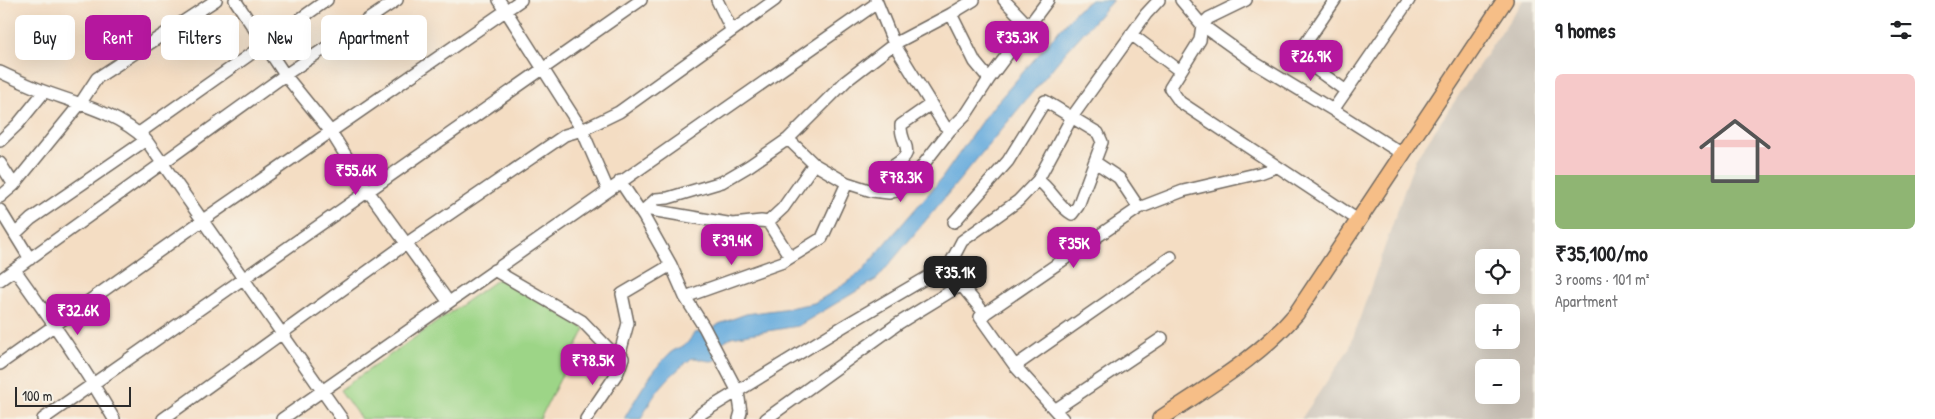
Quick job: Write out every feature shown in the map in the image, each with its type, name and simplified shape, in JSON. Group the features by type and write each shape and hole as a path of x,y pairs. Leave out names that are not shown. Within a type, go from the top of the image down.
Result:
{"main road":[{"path":"1160,419 1246,360 1278,334 1304,303 1401,153 1505,0"}],"street":[{"path":"0,197 14,185 80,104 97,78 216,0"},
{"path":"235,0 249,21"},
{"path":"306,15 328,0"},
{"path":"0,280 284,75 397,0"},
{"path":"499,0 582,130 608,190"},
{"path":"0,364 203,220 521,0"},
{"path":"43,419 641,0"},
{"path":"716,0 732,31"},
{"path":"163,419 408,243 565,135 582,130 619,112 775,0"},
{"path":"645,213 656,199 668,198 722,182 749,166 788,139 846,81 894,44 974,0"},
{"path":"1004,0 1029,26"},
{"path":"788,139 814,164 847,184 872,191 889,193 898,190 909,183 954,126 967,113 989,78 1048,0"},
{"path":"696,419 702,413 844,326 950,264 962,242 1018,201 1038,180 1072,117 1159,0"},
{"path":"1181,0 1202,25 1255,63 1401,153"},
{"path":"1246,0 1209,18 1202,25 1200,40 1170,88 1180,102 1358,220"},
{"path":"1336,0 1299,53 1302,59 1346,91"},
{"path":"1333,110 1409,0"},
{"path":"282,419 877,1 894,44 944,125 954,126"},
{"path":"951,14 975,62 989,78"},
{"path":"1132,34 1180,71"},
{"path":"14,234 164,117 249,54"},
{"path":"275,60 284,75 331,132 368,191 408,243 448,301"},
{"path":"0,72 44,92 110,116 142,136 342,419"},
{"path":"0,141 18,124 44,92"},
{"path":"954,222 1008,162 1045,101 1098,133 1102,142 1078,206 1072,214 1066,211 1045,185 1038,180"},
{"path":"893,166 906,156 908,151 901,125 931,104"},
{"path":"1095,162 1118,178 1139,208"},
{"path":"0,163 14,185"},
{"path":"768,222 783,208 814,164"},
{"path":"1162,338 1059,414 1015,366 980,317 1139,208 1183,191 1260,173 1276,167"},
{"path":"620,181 645,213 671,265 684,297 704,327 738,392 741,412 738,419"},
{"path":"684,297 784,262 822,238 847,184"},
{"path":"0,210 30,259"},
{"path":"645,213 733,224 768,222 790,257"},
{"path":"1015,366 1171,258"},
{"path":"950,264 961,286 986,314"},
{"path":"586,419 618,372 623,358 620,352 628,323 622,294 671,265"},
{"path":"15,270 56,326 114,419"},
{"path":"494,270 582,321 611,350 620,352"},
{"path":"766,419 899,323 961,286"}],"shaded area":[{"path":"1523,0 1535,0 1535,419 1301,419 1349,349 1415,160"}],"green space":[{"path":"501,277 585,329 540,419 361,419 340,390"}],"water":[{"path":"1091,0 1113,0 1065,53 877,279 798,326 731,337 720,344 718,359 708,361 692,358 663,385 641,419 624,419 644,385 662,361 671,352 686,344 693,334 697,332 707,333 719,324 746,314 814,303 861,272 942,178 986,115 1077,10"}]}
